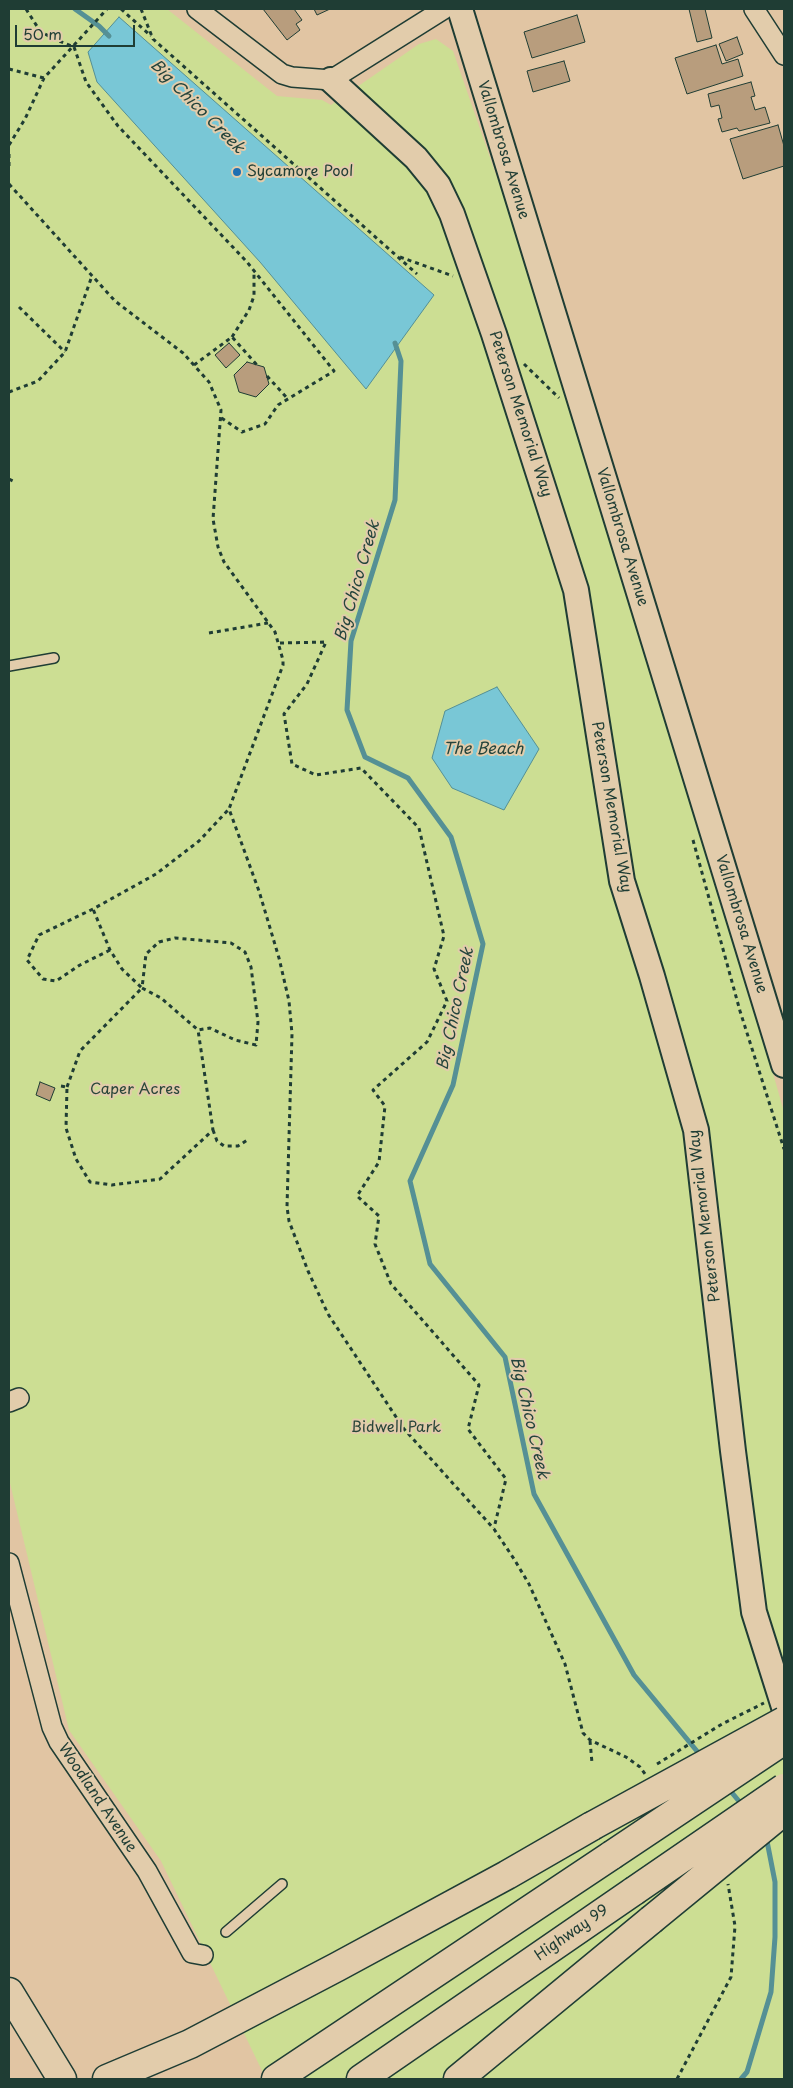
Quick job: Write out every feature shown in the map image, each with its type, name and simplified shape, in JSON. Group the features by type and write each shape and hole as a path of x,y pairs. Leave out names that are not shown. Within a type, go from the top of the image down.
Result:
{"main road":[{"path":"107,2079 190,2044 508,1875 592,1826 783,1708"},
{"path":"276,2079 784,1740"},
{"name":"Highway 99","path":"360,2079 784,1788"},
{"path":"458,2079 784,1811"},
{"path":"9,1992 62,2079"}],"street":[{"path":"197,9 282,74 292,77 331,80 444,9"},
{"name":"Vallombrosa Avenue","path":"460,9 784,1066"},
{"path":"754,9 784,55"},
{"name":"Peterson Memorial Way","path":"331,80 416,158 438,185 452,214 532,448 576,590 622,882 652,976 696,1130 733,1451 754,1612 783,1708"},
{"name":"Woodland Avenue","path":"9,1563 52,1727 59,1742 147,1871 192,1953 203,1955"}],"lane":[{"path":"9,666 54,658"},
{"path":"226,1932 282,1884"}],"path":[{"path":"26,9 40,32 74,47 86,82 118,126 254,271 334,370 278,405 265,424 242,432 220,417"},
{"path":"9,145 25,119 44,78 107,9"},
{"path":"121,9 417,274"},
{"path":"141,9 153,39"},
{"path":"9,69 44,78"},
{"path":"9,154 9,168"},
{"path":"9,184 115,301 183,353 210,382 221,410 213,519 218,547 224,562 277,636 283,665 229,809 199,841 156,874 93,910 39,935 27,960 43,979 56,981 80,965 110,950"},
{"path":"397,256 477,285"},
{"path":"194,365 232,337 249,310 254,296 254,271"},
{"path":"9,392 38,381 64,352 92,276"},
{"path":"19,306 64,352"},
{"path":"232,337 256,365"},
{"path":"522,361 562,402"},
{"path":"267,376 288,399"},
{"path":"9,478 13,481"},
{"path":"209,633 268,622"},
{"path":"279,644 326,642 307,684 284,714 292,764 316,775 361,768 419,828 444,936 434,969 447,1001 427,1042 373,1090 385,1106 379,1162 357,1196 379,1216 375,1244 391,1284 480,1385 468,1429 506,1479 494,1528"},
{"path":"229,809 259,891 279,958 289,1001 292,1034 287,1207 292,1230 328,1314 404,1429 494,1528 529,1584 565,1664 579,1724 583,1733 590,1740 592,1763"},
{"path":"691,835 740,1011 784,1149"},
{"path":"93,910 110,950 122,969 142,988 161,998 198,1030 216,1142 224,1146 238,1146 249,1139"},
{"path":"198,1030 210,1028 235,1040 256,1045 258,1022 251,967 245,952 231,943 175,938 159,942 146,954 142,988 80,1051 67,1087 66,1128 76,1159 90,1182 112,1185 160,1179 213,1130"},
{"path":"61,1086 67,1087"},
{"path":"670,1756 722,1724 783,1708"}],"green space":[{"name":"Bidwell Park","path":"9,9 167,9 277,96 322,100 331,105 419,44 436,39 453,51 552,336 718,880 784,1112 784,2079 266,2079 161,1861 69,1730 9,1479"}],"water":[{"name":"Sycamore Pool","path":"119,17 434,295 366,389 260,262 97,82 88,52"},
{"name":"The Beach","path":"497,687 539,749 504,810 452,788 432,758 445,711"}],"building":[{"path":"263,9 294,9 302,20 296,24 300,30 287,40"},
{"path":"314,9 330,9 317,15"},
{"path":"689,9 705,9 712,38 697,42"},
{"path":"577,15 585,42 532,58 524,32"},
{"path":"737,37 743,54 726,61 719,44"},
{"path":"716,45 722,64 738,59 743,76 687,94 675,58"},
{"path":"564,61 570,81 533,92 527,71"},
{"path":"751,82 755,96 751,97 755,110 765,107 770,123 739,131 737,128 722,132 718,119 722,118 719,105 711,107 708,94"},
{"path":"778,125 784,146 784,166 743,179 730,139"},
{"path":"229,343 240,355 226,368 215,355"},
{"path":"247,362 264,367 269,384 256,397 239,392 234,375"},
{"path":"40,1082 55,1088 50,1101 36,1095"}],"waterway":[{"name":"Big Chico Creek","path":"75,9 99,26 109,36"},
{"name":"Big Chico Creek","path":"395,343 401,361 395,500 351,641 347,710 365,757 408,778 451,837 483,944 453,1085 410,1181 430,1264 505,1357 534,1494 634,1675 701,1756"},
{"name":"Big Chico Creek","path":"728,1788 743,1806"},
{"name":"Big Chico Creek","path":"741,2079 747,2072 771,1992 775,1937 775,1882 766,1836"}],"place":[{"name":"Sycamore Pool","path":"237,172"}],"park label":[{"name":"Caper Acres","path":"135,1090"}]}
